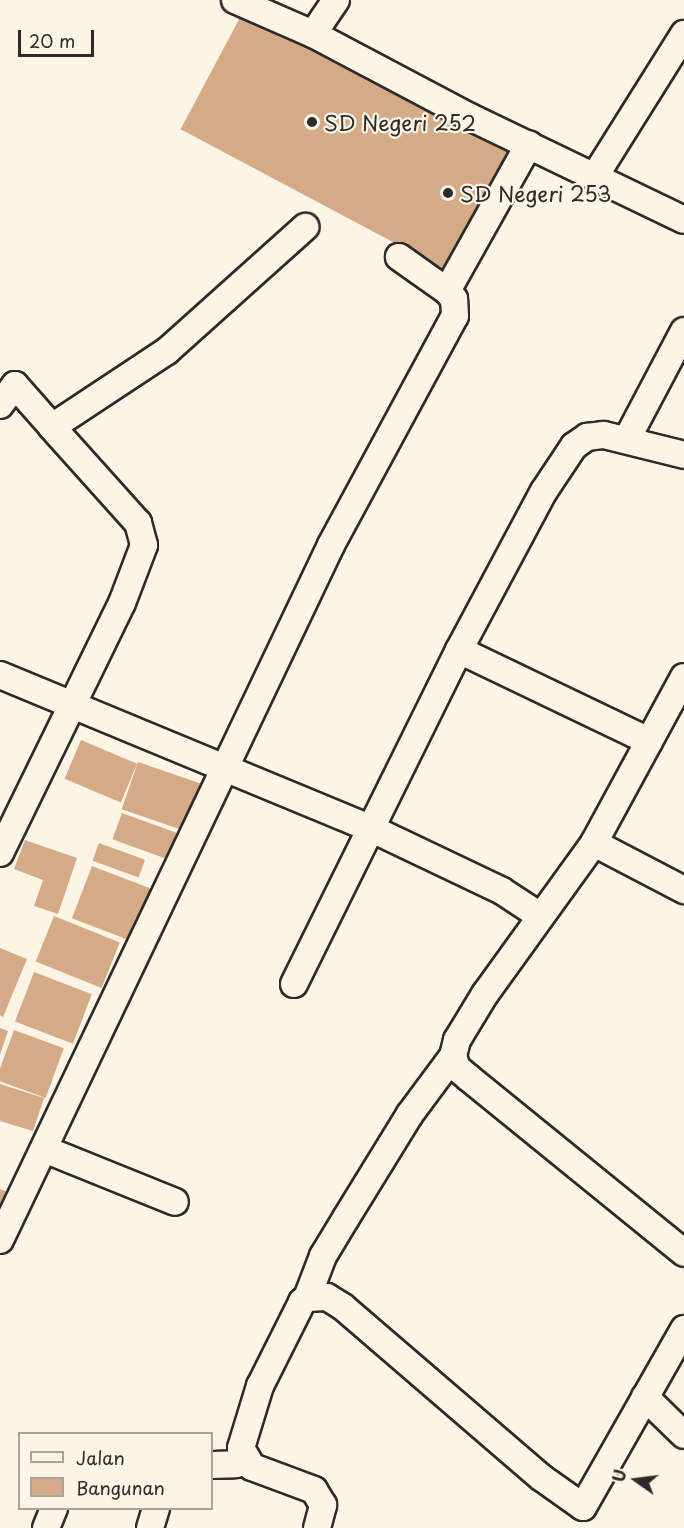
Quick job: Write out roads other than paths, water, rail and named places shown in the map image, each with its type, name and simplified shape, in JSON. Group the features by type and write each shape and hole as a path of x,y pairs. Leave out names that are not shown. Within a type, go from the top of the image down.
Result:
{"street":[{"path":"236,0 313,34 684,220"},
{"path":"313,34 336,0"},
{"path":"595,176 684,34"},
{"path":"447,291 529,144"},
{"path":"52,427 167,351 305,227"},
{"path":"0,1240 331,545 451,325 456,307 447,291 399,257"},
{"path":"627,439 684,331"},
{"path":"0,853 137,570 143,537 138,523 52,427 5,389"},
{"path":"294,984 459,650 544,491 574,446 594,435 627,439 684,455"},
{"path":"459,650 649,741"},
{"path":"0,675 370,828 502,891 540,916"},
{"path":"308,1298 324,1256 346,1218 410,1114 453,1056 458,1040 485,994 594,843 684,677"},
{"path":"594,843 684,890"},
{"path":"453,1056 457,1068 684,1254"},
{"path":"44,1149 175,1202"},
{"path":"213,1465 236,1464 242,1455 244,1431 260,1386 302,1302 319,1295 343,1307 542,1479 578,1517 684,1329"},
{"path":"645,1397 684,1435"},
{"path":"242,1455 260,1472 314,1490 323,1505 317,1528"},
{"path":"46,1528 54,1510"},
{"path":"150,1528 156,1510"}],"place":[{"name":"SD Negeri 252","path":"312,122"},
{"name":"SD Negeri 253","path":"448,193"}]}
